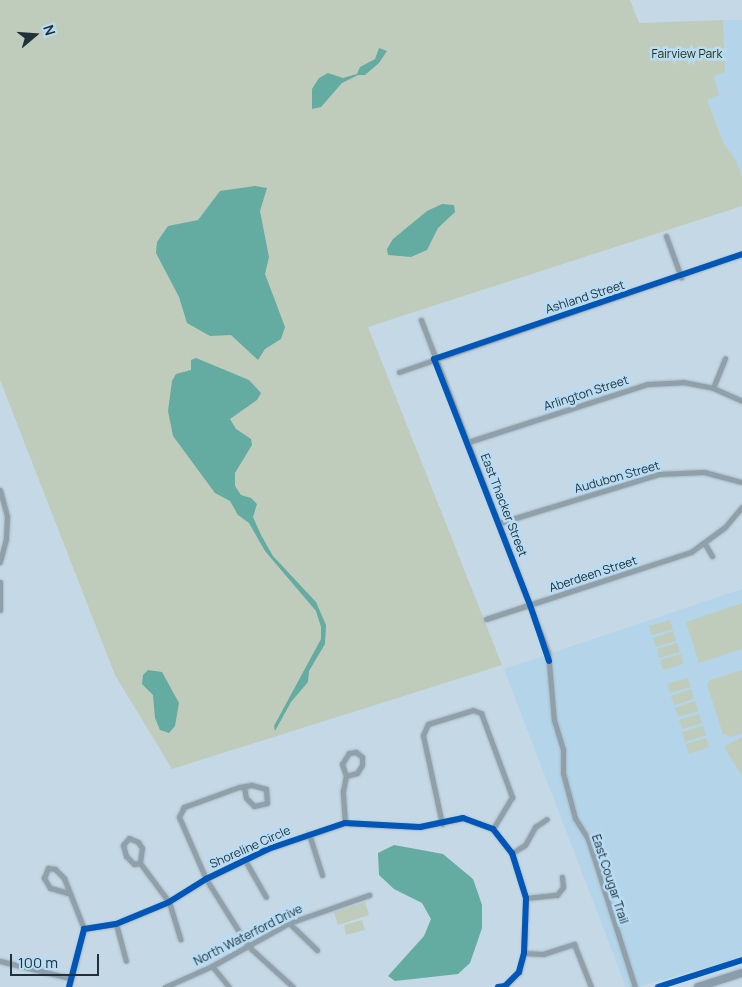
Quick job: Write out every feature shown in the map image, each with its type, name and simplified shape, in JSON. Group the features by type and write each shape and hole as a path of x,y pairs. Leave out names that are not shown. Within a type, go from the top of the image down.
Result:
{"street":[{"path":"666,236 681,277"},
{"name":"Ashland Street","path":"399,372 681,277 742,254"},
{"name":"East Thacker Street","path":"421,320 434,359 530,605 549,661"},
{"path":"713,388 725,358"},
{"name":"Arlington Street","path":"468,442 648,384 683,382 713,388 742,401"},
{"name":"Audubon Street","path":"499,523 659,474 704,472 742,482"},
{"path":"0,490 7,517 6,539 0,562"},
{"name":"Aberdeen Street","path":"486,619 677,558 705,544 725,527 742,507"},
{"path":"705,544 712,556"},
{"path":"0,582 0,610"},
{"name":"East Cougar Trail","path":"549,661 554,720 563,749 563,773 575,818 588,839 635,987"},
{"path":"442,824 423,735 428,724 473,710 481,713 512,797 493,829 512,853 526,898 524,953 519,972 505,986 498,987"},
{"path":"345,823 343,791 346,776 342,764 349,753 356,752 362,757 362,765 356,773 346,776"},
{"path":"244,787 246,798 254,806 268,803 268,793 264,787 244,787 184,807 179,817 206,879 248,946 293,987"},
{"name":"Shoreline Circle","path":"84,929 116,924 169,902 206,879 309,834 345,823 420,827 442,824 463,818 493,829"},
{"path":"512,853 525,845 535,827 547,819"},
{"path":"309,834 322,876"},
{"path":"140,864 134,864 126,856 123,845 129,838 138,842 142,848 140,864 169,902 180,939"},
{"path":"246,862 266,897"},
{"path":"68,893 55,890 46,883 44,878 48,868 55,869 64,878 68,893 84,929 69,978 69,987"},
{"path":"526,898 557,895 563,887 562,877"},
{"name":"North Waterford Drive","path":"166,987 212,966 289,923 369,895"},
{"path":"289,923 317,950"},
{"path":"116,924 126,961"},
{"path":"524,953 543,954 574,944 591,987"},
{"path":"0,961 69,978"},
{"path":"212,966 230,987"},
{"path":"698,987 742,973"}],"shaded area":[{"path":"723,20 742,20 742,177 737,162 724,144 707,100 718,95 714,76 725,72"},
{"path":"379,48 387,51 379,63 365,75 358,75 342,83 321,107 312,109 312,89 319,78 328,73 343,78 357,74 360,67 375,59"},
{"path":"255,186 267,188 260,211 269,257 265,274 285,327 281,339 265,349 258,360 231,335 210,336 187,323 179,297 156,253 157,242 168,226 198,220 220,191"},
{"path":"442,204 454,205 455,212 438,228 427,250 411,257 388,255 387,249 393,239 427,211"},
{"path":"196,358 249,380 261,393 257,400 230,419 236,429 251,439 252,445 235,473 235,486 241,495 251,498 257,504 253,517 261,535 273,556 316,602 326,625 325,644 309,671 308,682 291,702 275,731 274,726 321,639 321,627 316,611 265,551 249,523 238,515 230,501 215,493 173,436 168,411 172,381 176,374 191,370 191,360"},
{"path":"742,589 742,957 638,987 626,987 504,669"},
{"path":"148,670 162,672 179,703 175,726 169,733 160,730 155,718 153,695 142,684 143,675"},
{"path":"394,845 443,854 473,879 482,905 482,928 470,963 458,974 395,981 388,976 424,936 431,919 422,903 394,889 379,875 378,853"}],"green space":[{"name":"Fairview Park","path":"0,0 630,0 639,23 723,20 725,72 714,76 719,95 707,100 724,144 737,162 742,177 742,206 368,327 502,665 172,769 115,675 0,380"},
{"path":"742,603 742,649 699,663 686,622"},
{"path":"670,620 673,629 652,635 649,626"},
{"path":"673,631 676,641 656,647 653,638"},
{"path":"677,643 680,652 659,658 657,649"},
{"path":"681,654 683,664 663,670 660,660"},
{"path":"742,670 742,733 731,737 723,734 707,685 710,680"},
{"path":"688,678 691,687 670,693 667,684"},
{"path":"691,689 694,699 674,705 671,696"},
{"path":"695,701 698,711 678,717 675,708"},
{"path":"699,714 702,723 682,729 679,720"},
{"path":"703,726 706,735 685,742 682,732"},
{"path":"742,737 742,776 724,747"},
{"path":"706,738 709,747 689,754 686,744"},
{"path":"365,902 369,915 338,925 334,912"},
{"path":"362,920 365,930 346,935 344,925"}],"cycle path":[{"path":"549,661 530,605 434,359 742,254"},
{"path":"69,987 84,929 116,924 169,902 206,879 268,849 345,823 420,827 463,818 493,829 512,853 526,898 524,953 519,972 505,986 498,987"},
{"path":"658,987 742,960"}]}
